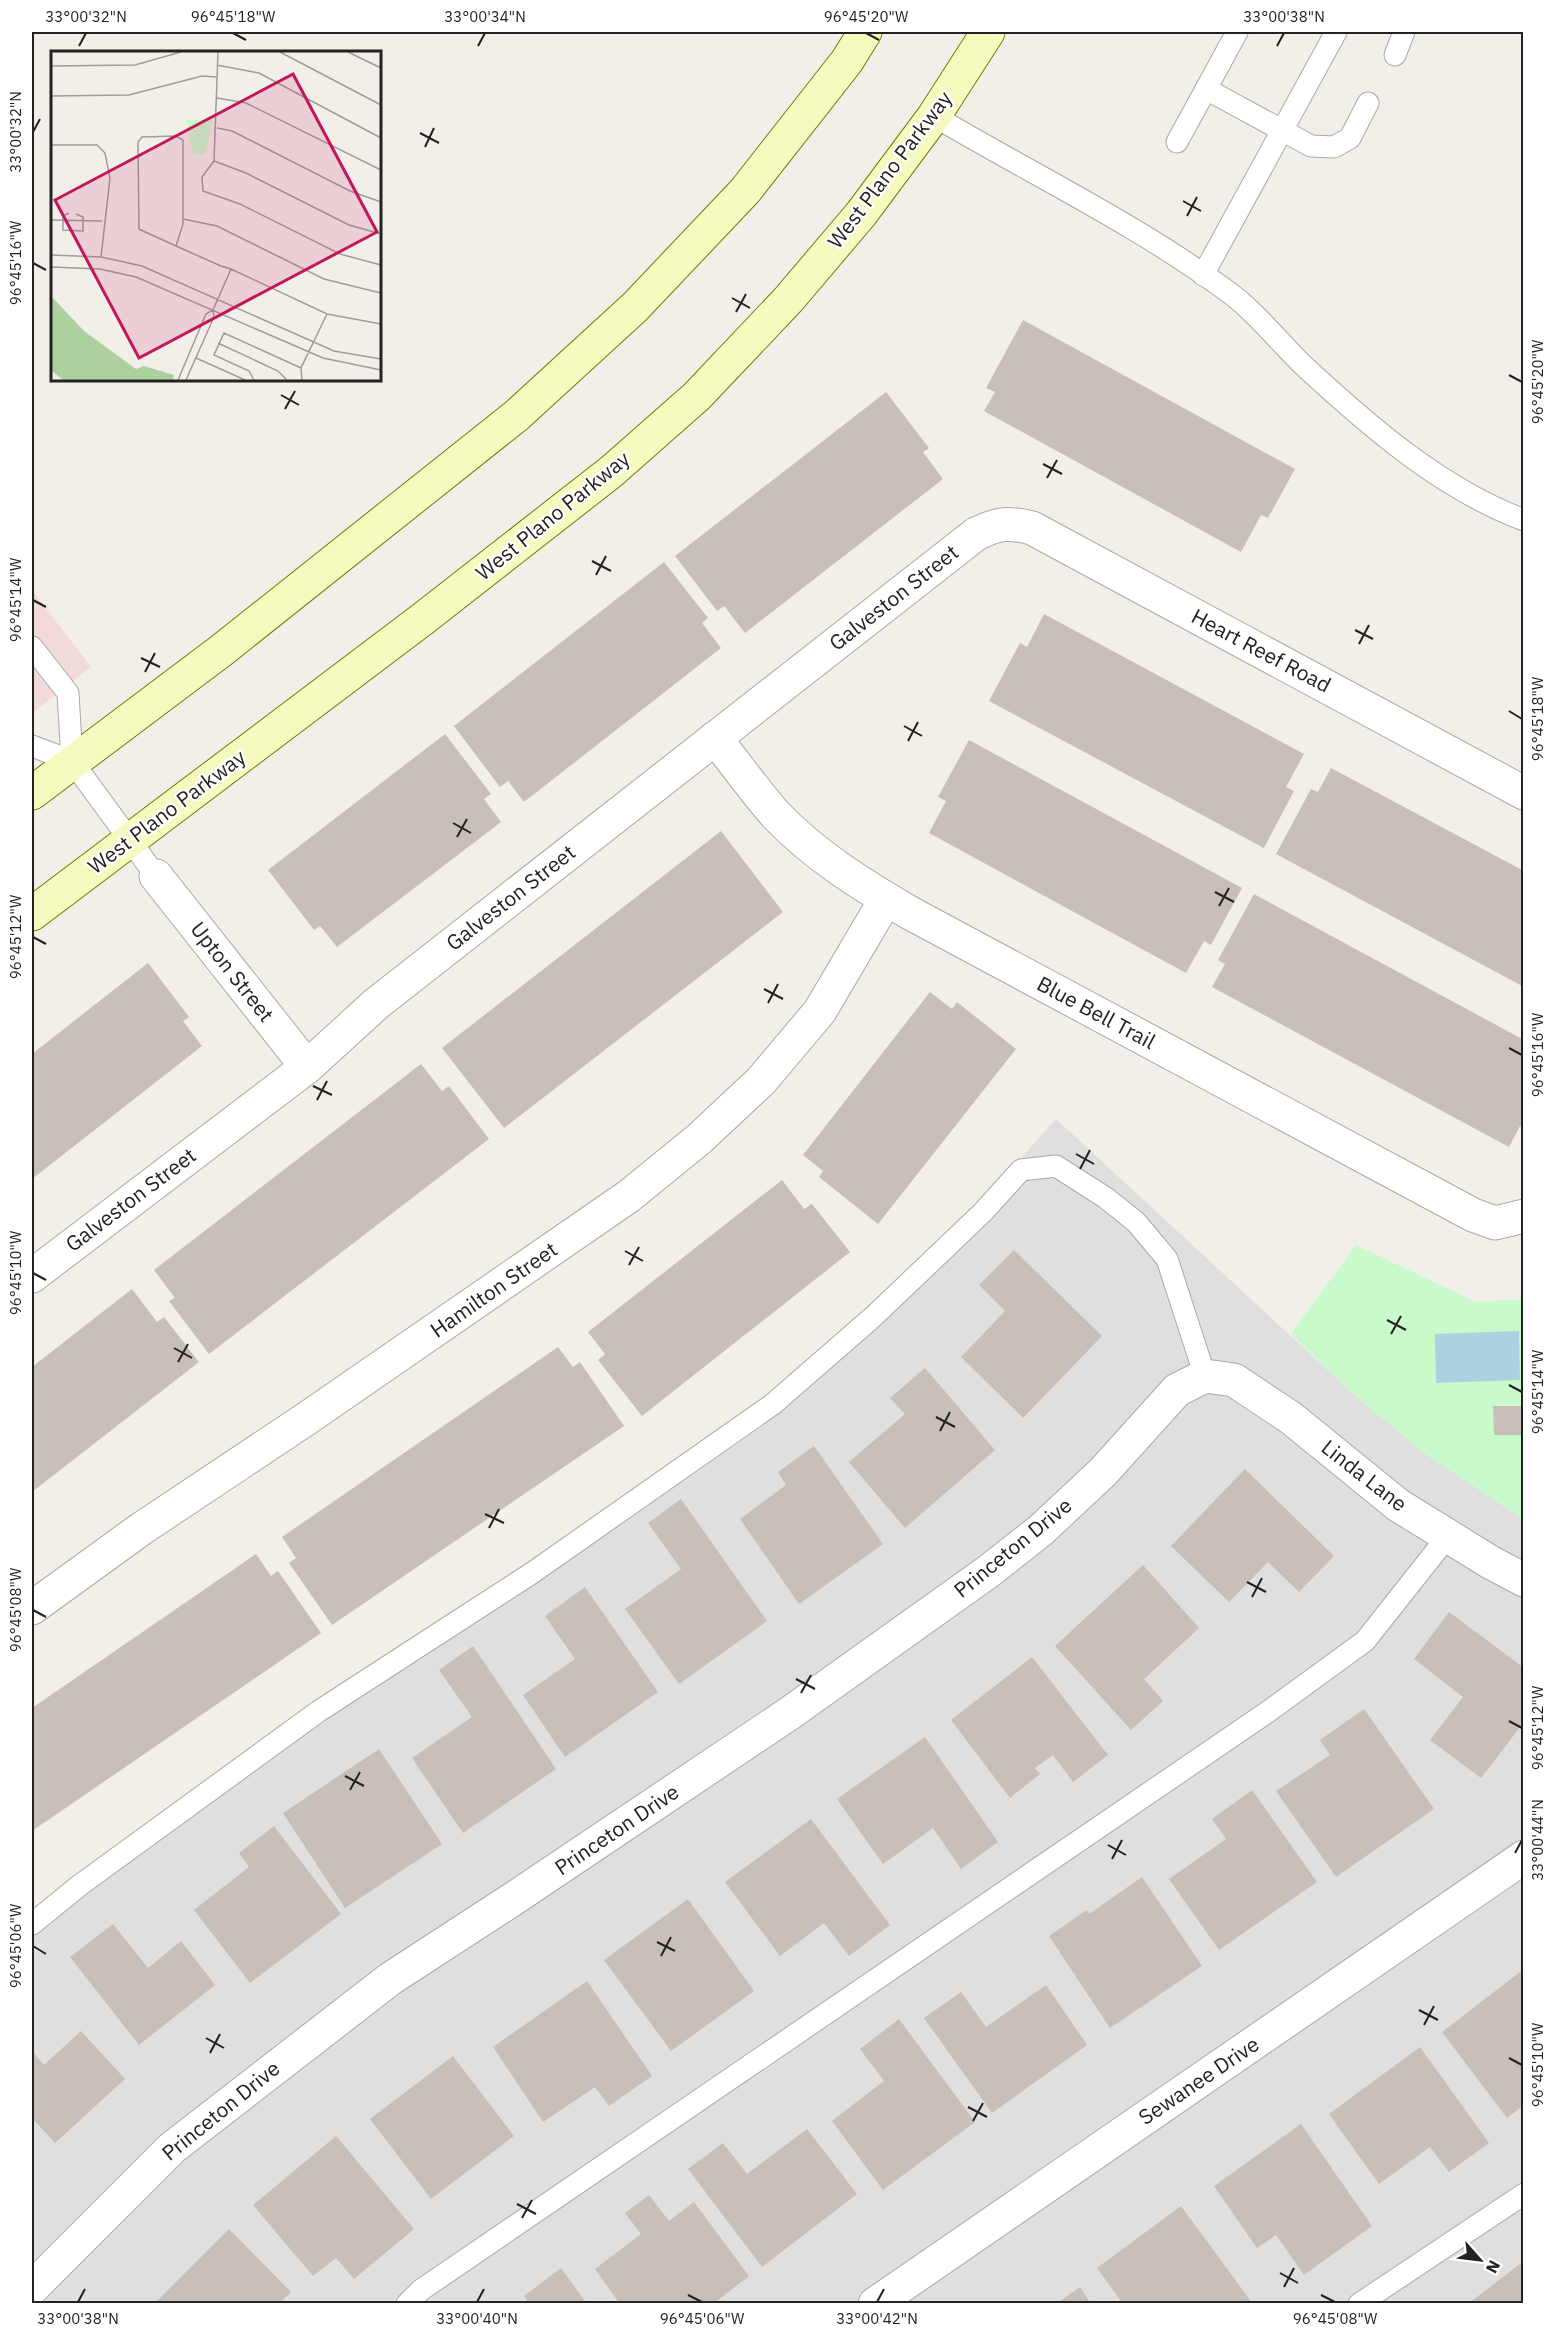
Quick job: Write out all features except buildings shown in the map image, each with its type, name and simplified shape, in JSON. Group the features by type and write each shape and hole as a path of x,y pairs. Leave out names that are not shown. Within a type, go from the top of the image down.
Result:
{"main road":[{"path":"32,793 222,650 516,416 634,307 746,190 847,61 865,32"},
{"name":"West Plano Parkway","path":"32,914 424,618 612,471 697,396 788,300 854,222 934,116 988,32"}],"street":[{"name":"Heart Reef Road","path":"995,525 1012,523 1032,528 1524,793"},
{"name":"Galveston Street","path":"32,1276 307,1067 376,1004 976,534 995,525"},
{"name":"Blue Bell Trail","path":"715,738 775,813 813,849 850,878 1473,1215 1495,1223 1521,1217"},
{"name":"Upton Street","path":"156,876 307,1067"},
{"name":"Hamilton Street","path":"32,1608 141,1529 306,1419 629,1196 699,1140 761,1080 820,1011 886,899"},
{"name":"Linda Lane","path":"1205,1376 1234,1380 1291,1418 1398,1505 1490,1562 1524,1580"},
{"name":"Princeton Drive","path":"32,2288 172,2148 390,1979 790,1713 989,1571 1041,1530 1103,1472 1177,1390 1205,1376"},
{"name":"Sewanee Drive","path":"875,2304 1524,1857"}],"lane":[{"path":"1177,142 1237,32"},
{"path":"1203,275 1336,32"},
{"path":"1395,55 1404,32"},
{"path":"1206,89 1311,146 1334,147 1350,138 1368,103"},
{"path":"934,116 1158,244 1229,292 1306,368 1408,456 1498,510 1524,520"},
{"path":"32,647 68,693 72,761 156,876"},
{"path":"32,746 72,761"},
{"path":"32,1924 80,1885 319,1711 532,1573 773,1404 883,1308 982,1212 1021,1170 1056,1166 1106,1198 1136,1222 1167,1259 1205,1376"},
{"path":"407,2304 422,2290 1269,1711 1365,1641 1448,1536"},
{"path":"1359,2304 1524,2194"}],"shaded area":[{"path":"32,590 91,667 32,713"},
{"path":"1056,1119 1358,1398 1426,1454 1523,1519 1523,2303 32,2304 32,1920 755,1411 959,1227"}],"green space":[{"path":"1356,1245 1476,1302 1523,1299 1523,1519 1425,1454 1358,1398 1291,1334"}],"water":[{"path":"1519,1331 1520,1380 1436,1383 1435,1334"}]}
